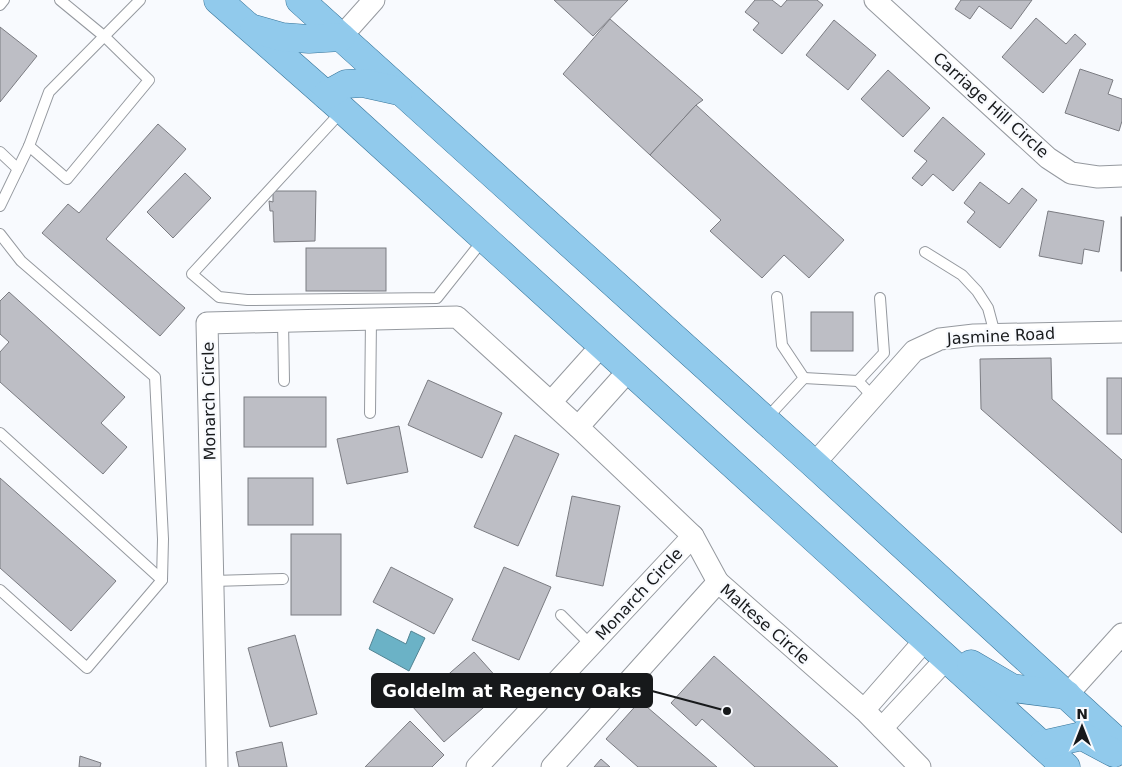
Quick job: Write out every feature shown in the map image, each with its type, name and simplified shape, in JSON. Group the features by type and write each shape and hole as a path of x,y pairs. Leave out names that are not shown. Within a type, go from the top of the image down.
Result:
{"main road":[{"path":"218,0 602,345 1066,767"},
{"path":"300,0 765,419 1122,746"},
{"path":"248,27 282,37 309,39 341,37"},
{"path":"334,103 346,84 363,83 403,92"},
{"path":"926,639 1012,688 1066,696"},
{"path":"1042,745 1082,736 1122,757"}],"street":[{"path":"341,37 374,0"},
{"name":"Carriage Hill Circle","path":"875,0 1048,158 1071,173 1098,177 1122,176"},
{"name":"Monarch Circle","path":"217,767 207,323 458,317 693,536 478,767"},
{"name":"Jasmine Road","path":"814,464 914,351 940,339 974,334 1122,332"},
{"path":"551,402 602,345"},
{"path":"578,427 629,370"},
{"path":"693,536 718,582"},
{"name":"Maltese Circle","path":"552,767 718,582 864,710 920,767"},
{"path":"1066,696 1122,634"},
{"path":"864,710 926,639"},
{"path":"882,728 947,658"}],"lane":[{"path":"0,5 4,0"},
{"path":"29,146 67,179 149,80 105,37 60,0"},
{"path":"0,206 29,146 49,92 140,0"},
{"path":"334,103 192,274 219,297 247,300 437,298 484,239"},
{"path":"0,152 18,169"},
{"path":"0,234 21,261 155,377 163,539 162,580 87,668 0,590"},
{"path":"925,252 962,275 977,291 988,308 995,334"},
{"path":"777,297 782,345 804,378"},
{"path":"858,381 884,352 880,298"},
{"path":"370,412 371,319"},
{"path":"283,321 284,381"},
{"path":"765,419 804,378 858,381 873,397"},
{"path":"0,433 162,580"},
{"path":"213,581 283,579"},
{"path":"561,615 591,645"}],"water":[{"path":"377,629 406,644 411,631 425,638 409,671 369,649"}],"building":[{"path":"554,0 628,0 593,36"},
{"path":"755,0 772,0 781,7 787,0 817,0 823,5 782,54 753,30 759,23 745,12"},
{"path":"961,0 1032,0 1011,29 979,6 970,19 955,9"},
{"path":"1036,18 1066,44 1075,34 1086,44 1043,93 1002,57"},
{"path":"610,19 703,100 696,105 650,155 563,74"},
{"path":"834,20 876,55 848,90 806,55"},
{"path":"0,27 37,56 0,102"},
{"path":"1080,69 1113,80 1108,94 1122,99 1122,121 1119,131 1065,113"},
{"path":"888,70 930,108 903,137 861,99"},
{"path":"696,105 844,240 809,278 784,255 762,278 710,231 721,220 650,155"},
{"path":"943,117 985,154 953,191 933,174 922,186 912,178 927,161 914,151"},
{"path":"158,124 186,149 106,239 185,308 160,336 42,233 68,204 79,213"},
{"path":"185,173 211,198 173,238 147,212"},
{"path":"980,182 1009,204 1022,188 1037,200 1000,248 967,222 975,212 964,203"},
{"path":"273,191 316,191 315,241 274,242 273,211 270,211 269,201 273,202"},
{"path":"1048,211 1104,221 1099,252 1084,249 1082,264 1039,256"},
{"path":"1122,217 1122,271 1121,271"},
{"path":"306,248 386,248 386,291 306,291"},
{"path":"9,292 125,397 101,423 127,447 103,474 0,382 0,352 9,342 0,334 0,301"},
{"path":"811,312 853,312 853,351 811,351"},
{"path":"1051,358 1052,399 1122,460 1122,533 981,409 980,359"},
{"path":"1107,378 1122,378 1122,434 1107,434"},
{"path":"428,380 502,413 482,458 408,425"},
{"path":"244,397 326,397 326,447 244,447"},
{"path":"399,426 408,472 347,484 337,439"},
{"path":"515,435 559,454 518,546 474,527"},
{"path":"0,478 116,581 71,631 0,568"},
{"path":"248,478 313,478 313,525 248,525"},
{"path":"572,496 620,506 603,586 556,576"},
{"path":"291,534 341,534 341,615 291,615"},
{"path":"391,567 453,599 434,634 373,602"},
{"path":"504,567 551,587 519,660 472,640"},
{"path":"295,635 317,714 270,727 248,648"},
{"path":"474,652 506,688 444,742 412,706"},
{"path":"714,656 838,767 755,767 702,719 696,726 671,703"},
{"path":"640,701 717,767 638,767 606,739"},
{"path":"410,721 444,755 432,767 365,767"},
{"path":"282,742 287,767 239,767 236,752"},
{"path":"80,756 101,763 100,767 79,767"},
{"path":"601,759 610,767 594,767"}],"place":[{"name":"Goldelm at Regency Oaks","path":"727,711"}]}
